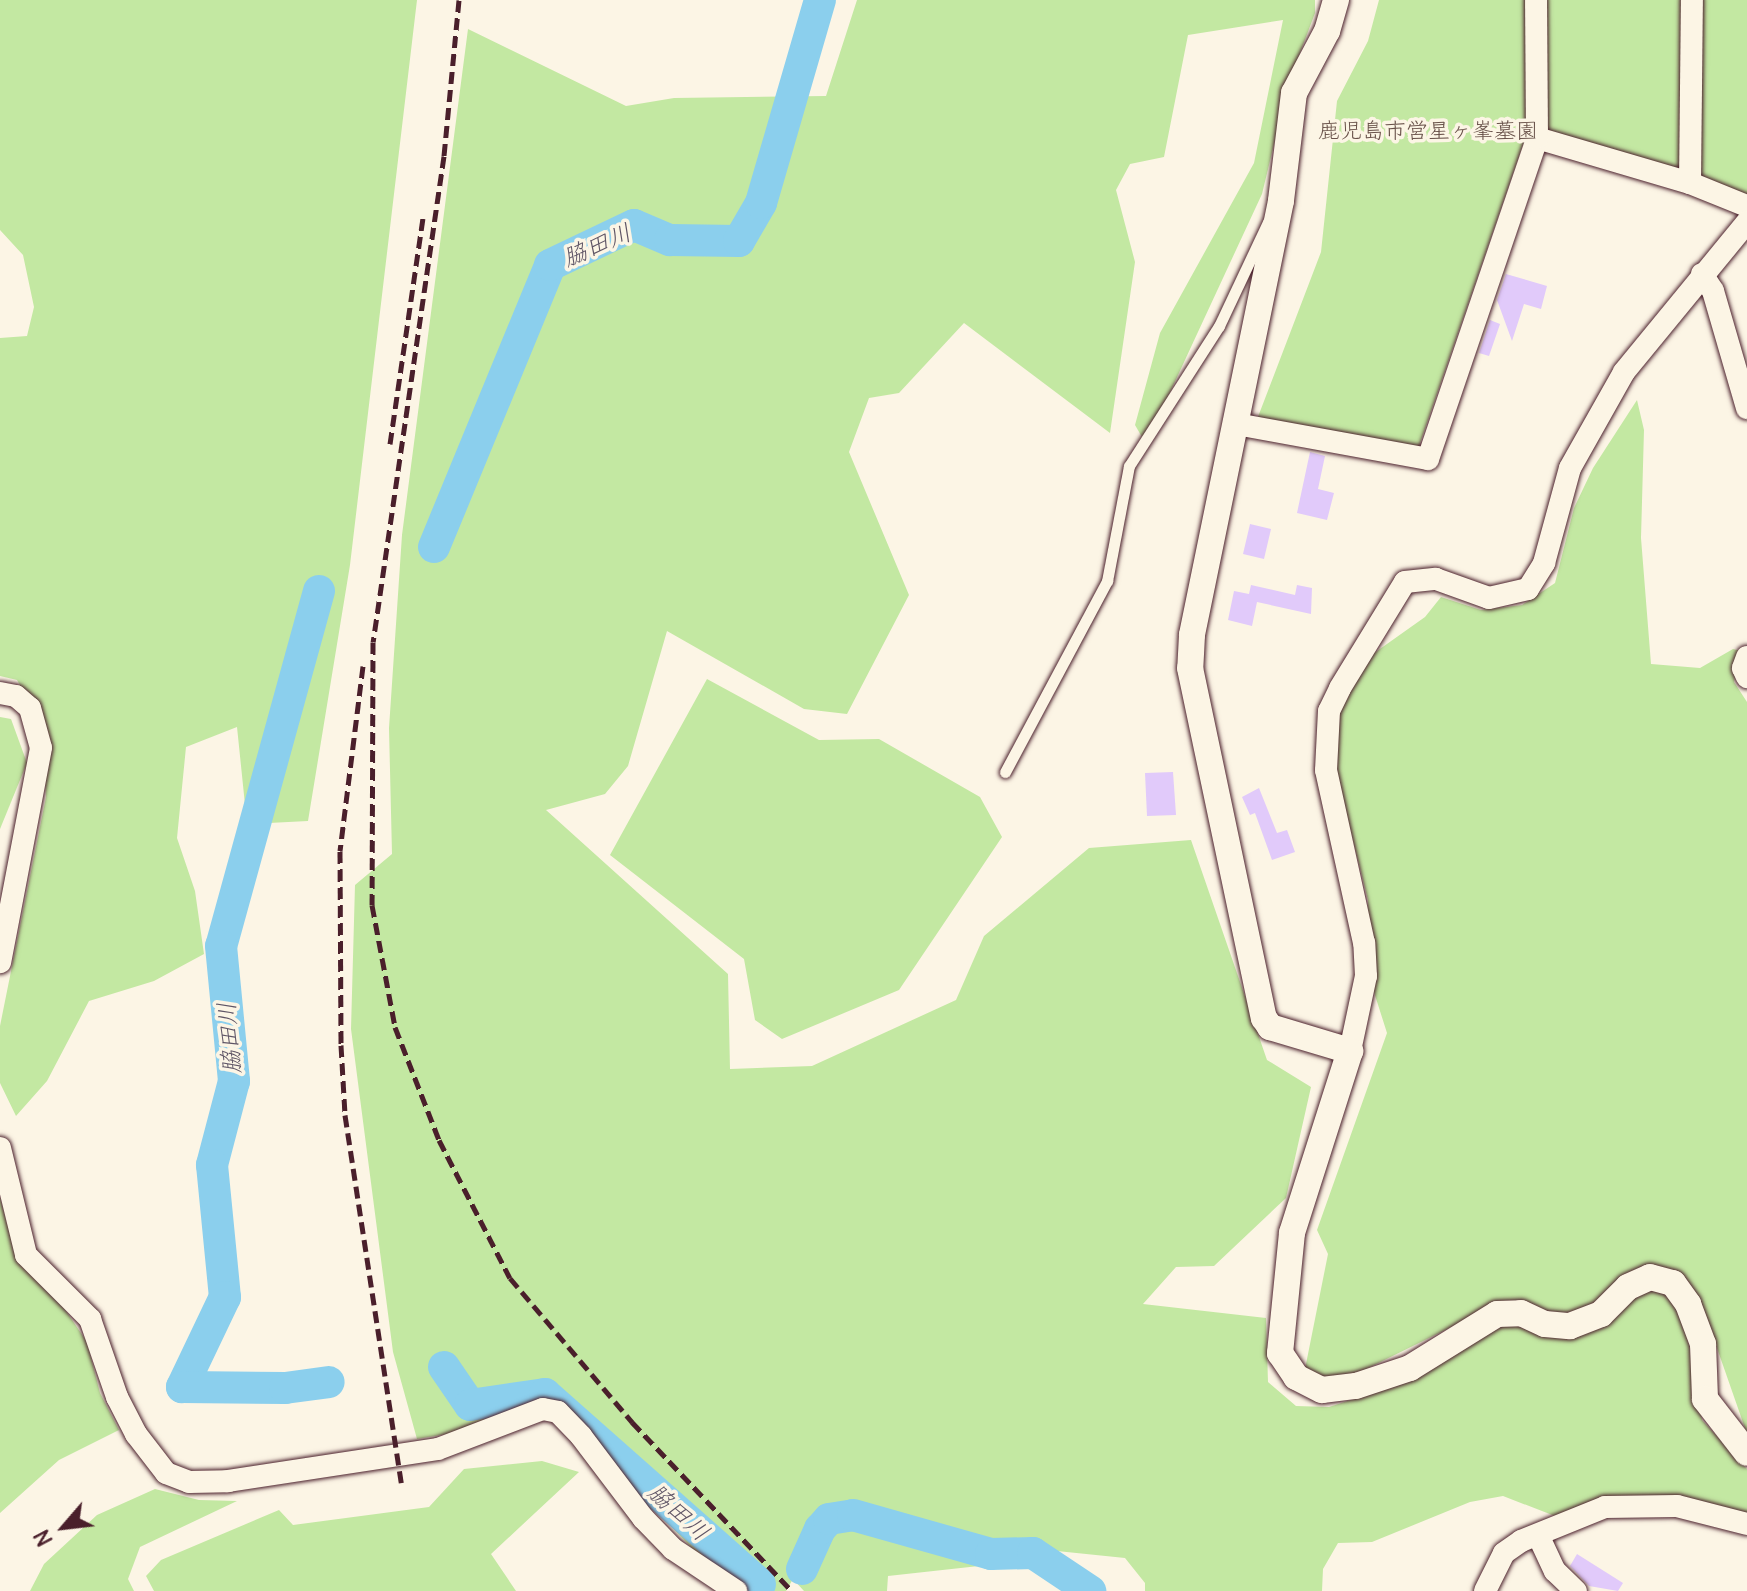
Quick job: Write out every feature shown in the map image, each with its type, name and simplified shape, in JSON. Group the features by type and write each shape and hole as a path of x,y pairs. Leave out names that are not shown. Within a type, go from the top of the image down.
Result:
{"street":[{"path":"1336,0 1327,31 1294,93 1281,201 1192,635 1190,668 1264,1018 1270,1027 1350,1051"},
{"path":"1236,424 1428,459 1537,138 1536,0"},
{"path":"1690,183 1692,0"},
{"path":"1537,138 1690,183 1747,206"},
{"path":"1747,222 1624,372 1570,468 1544,563 1528,589 1489,598 1436,579 1405,582 1335,699 1324,746 1326,770 1364,943 1366,976 1350,1051 1292,1233 1279,1331 1280,1353 1296,1377 1322,1390 1391,1377 1497,1314 1521,1313 1545,1324 1570,1326 1601,1314 1628,1287 1650,1277 1673,1283 1688,1304 1703,1344 1705,1399 1725,1431 1747,1453"},
{"path":"1702,274 1713,291 1747,408"},
{"path":"1747,657 1743,668 1747,677"},
{"path":"0,693 16,696 30,708 41,748 0,962"},
{"path":"0,1148 26,1255 90,1319 117,1397 136,1434 166,1473 189,1482 228,1481 438,1449 543,1409 558,1412 581,1436 643,1518 673,1549 736,1591"},
{"path":"1485,1591 1504,1553 1605,1507 1677,1506 1747,1524"},
{"path":"1538,1535 1553,1581 1576,1591"}],"lane":[{"path":"1005,772 1107,581 1129,466 1219,326 1251,251 1281,201"}],"green space":[{"path":"0,0 417,0 350,565 308,821 247,824 237,727 186,747 177,838 195,891 204,954 154,981 89,1001 47,1081 16,1116 0,1083 0,1026 46,797 42,724 17,680 0,676 0,338 27,336 34,307 23,255 0,230"},
{"path":"857,0 1315,0 1315,13 1289,82 1262,194 1146,444 1135,425 1160,333 1254,163 1283,20 1188,35 1164,157 1130,164 1116,190 1135,262 1110,433 964,323 899,393 869,398 849,452 909,595 847,714 804,709 667,631 628,766 605,794 546,810 728,974 730,1069 812,1066 956,1000 984,936 1089,848 1191,840 1267,1060 1311,1087 1286,1198 1214,1266 1176,1267 1143,1304 1266,1318 1268,1382 1296,1406 1329,1407 1403,1383 1506,1324 1523,1327 1659,1287 1674,1296 1687,1333 1702,1420 1747,1469 1747,1517 1673,1498 1560,1518 1503,1496 1470,1502 1372,1542 1338,1543 1323,1569 1322,1591 1145,1591 1145,1583 1125,1558 1057,1551 997,1564 888,1576 887,1591 804,1591 793,1579 786,1591 755,1591 693,1549 562,1415 417,1439 393,1352 351,1029 355,885 392,854 389,728 402,535 468,29 626,106 674,98 826,96"},
{"name":"鹿児島市営星ヶ峯墓園","path":"1379,0 1747,0 1747,195 1529,127 1417,452 1256,422 1321,252 1337,101 1368,41"},
{"path":"1637,400 1644,430 1641,538 1651,664 1700,668 1733,649 1741,651 1734,682 1747,702 1747,1434 1710,1328 1654,1271 1594,1310 1563,1318 1494,1306 1354,1375 1323,1384 1305,1369 1328,1254 1317,1230 1387,1033 1366,967 1368,900 1333,761 1339,706 1370,656 1425,617 1441,597 1481,610 1522,605 1555,583 1574,508 1593,468"},
{"path":"707,679 819,740 879,739 980,797 1002,837 899,990 782,1039 755,1020 744,959 610,855"},
{"path":"0,717 11,719 27,763 0,829"},
{"path":"0,1197 7,1224 87,1342 100,1393 119,1430 59,1460 0,1513"},
{"path":"542,1461 579,1472 491,1554 516,1591 154,1591 146,1576 161,1560 279,1510 293,1525 429,1507 464,1469"},
{"path":"155,1489 199,1500 237,1501 140,1547 128,1579 134,1591 30,1591 44,1564 97,1515"}],"building":[{"path":"1506,274 1547,286 1541,309 1524,304 1512,341 1497,300"},
{"path":"1490,320 1500,324 1489,356 1479,353"},
{"path":"1310,452 1325,456 1318,489 1334,493 1327,520 1297,513"},
{"path":"1250,524 1271,529 1264,559 1243,554"},
{"path":"1251,585 1295,595 1297,585 1312,588 1311,614 1257,602 1252,626 1228,620 1234,591 1249,594"},
{"path":"1173,772 1176,815 1147,816 1145,773"},
{"path":"1259,788 1277,833 1287,830 1295,852 1272,860 1255,813 1250,815 1242,797"},
{"path":"1577,1554 1623,1583 1618,1591 1589,1586 1570,1566"}],"waterway":[{"name":"脇田川","path":"434,547 550,265 634,225 670,240 739,241 761,203 820,0"},
{"name":"脇田川","path":"319,591 221,946 234,1081 212,1165 225,1297 182,1387 285,1388 329,1382"},
{"name":"脇田川","path":"444,1367 470,1405 545,1394 760,1584"},
{"name":"脇田川","path":"802,1569 820,1529 829,1519 853,1515 991,1554 1033,1553 1090,1591"}],"railway":[{"path":"459,0 444,156 373,642 372,905 395,1027 439,1140 510,1278 632,1422 792,1591"},
{"path":"390,444 423,218"},
{"path":"363,666 340,851 341,1045 345,1115 401,1483"}]}
